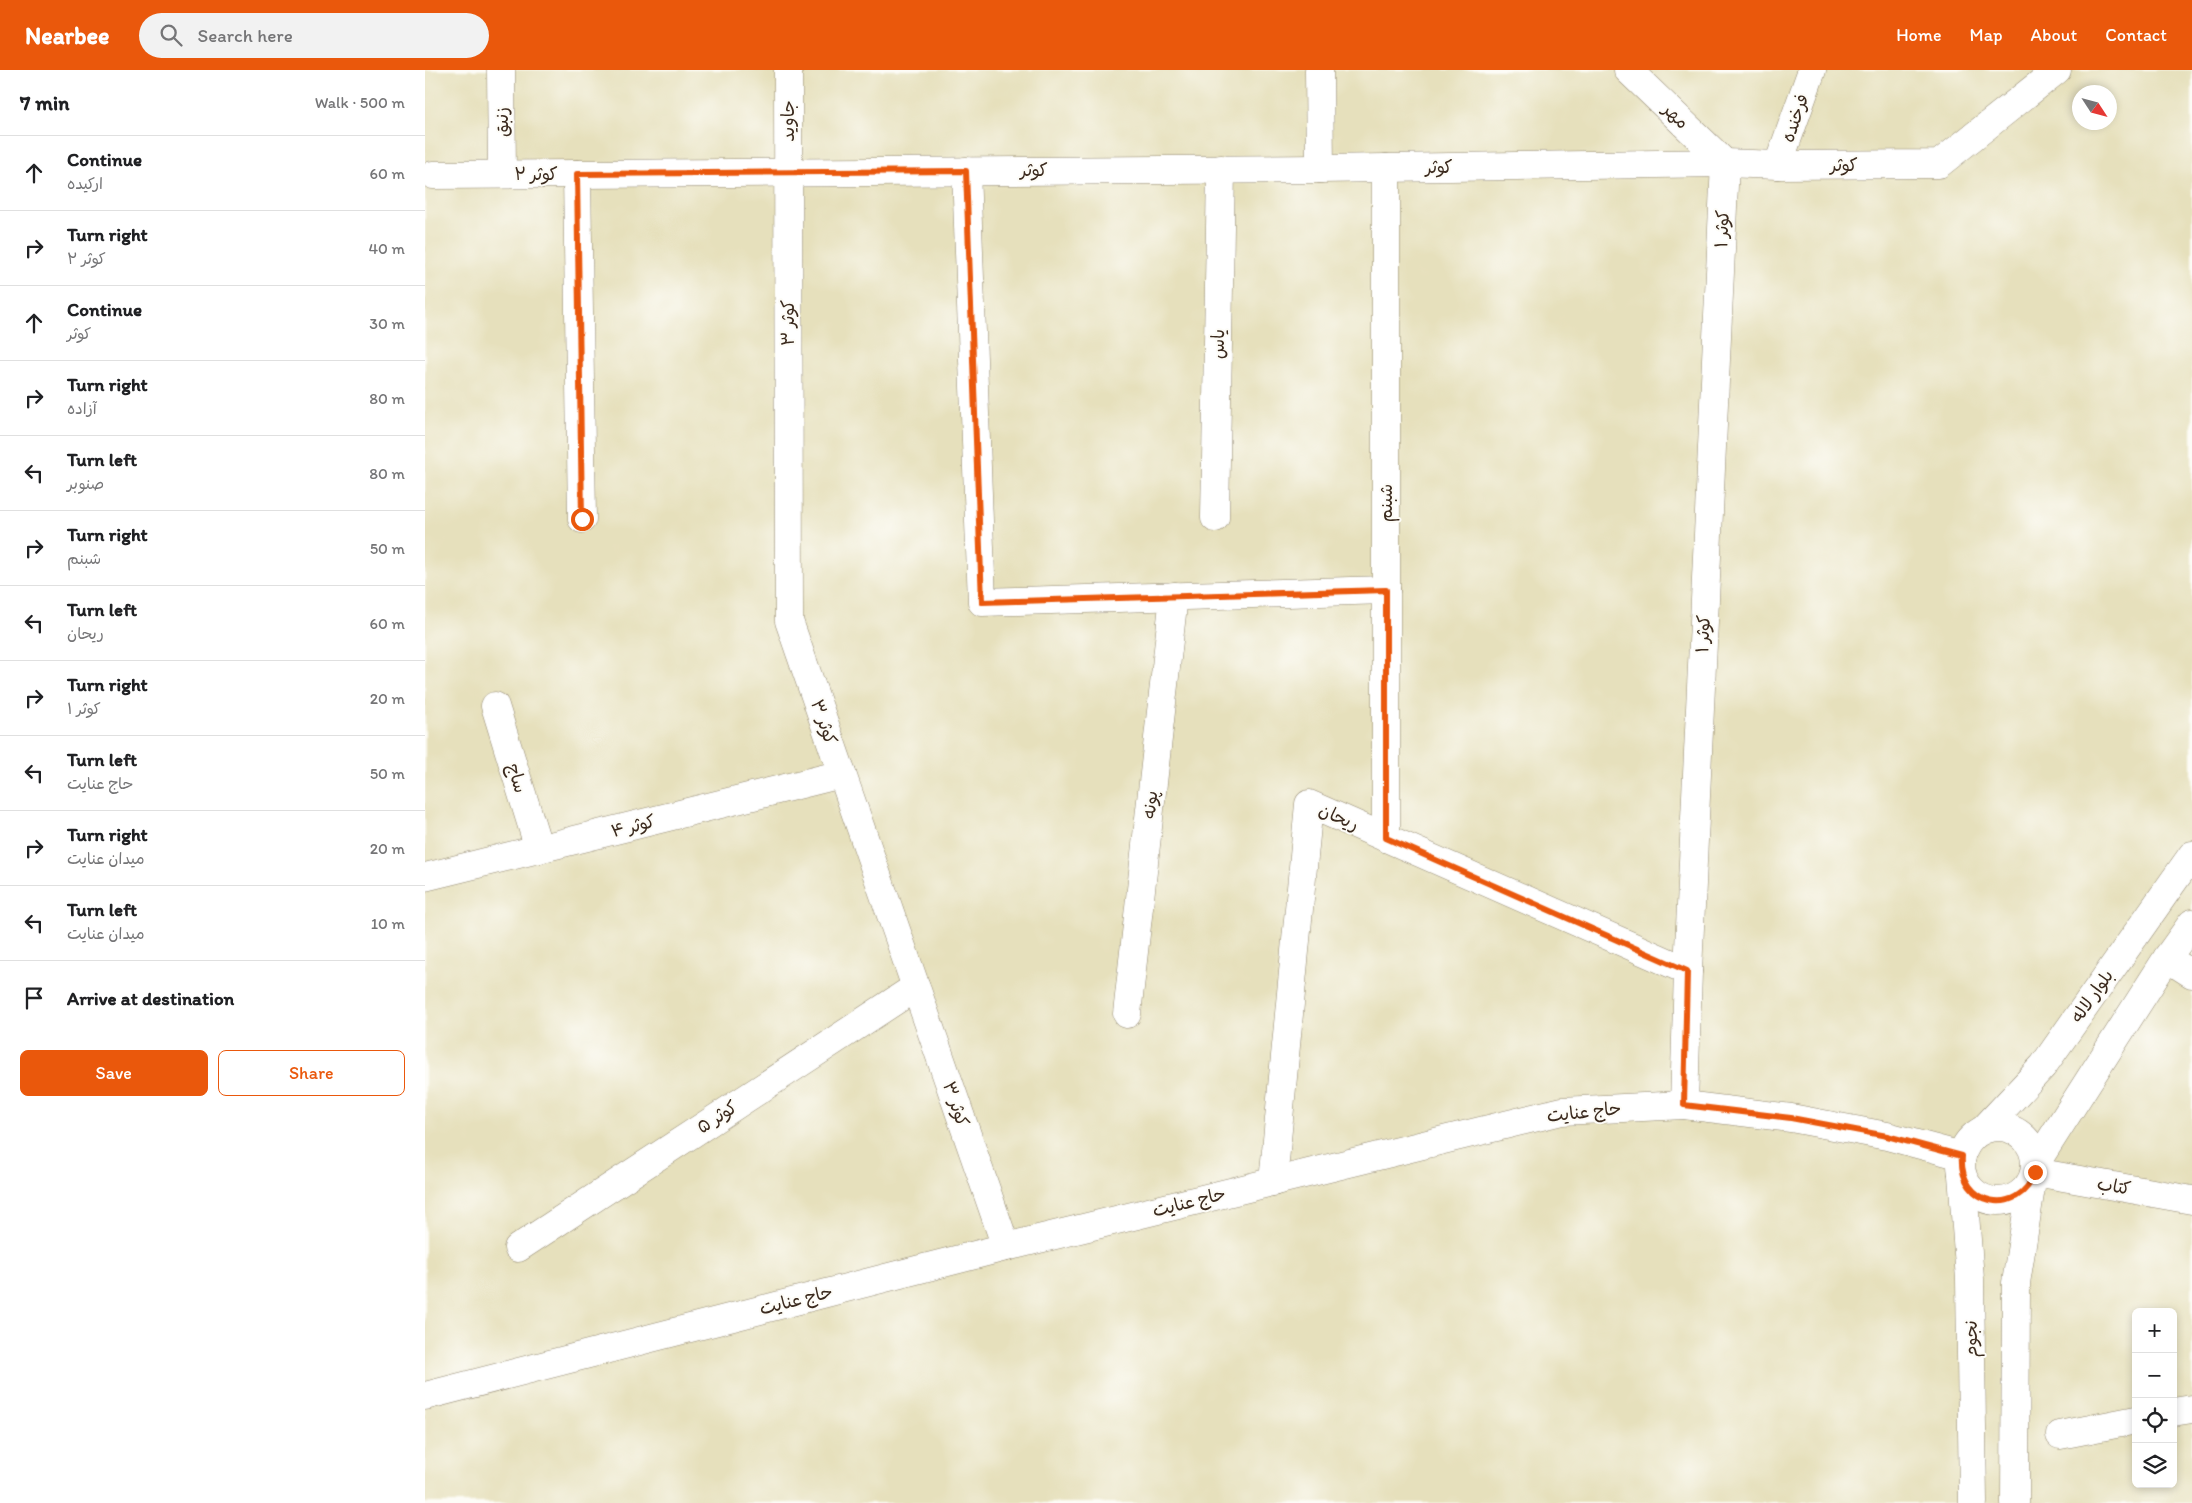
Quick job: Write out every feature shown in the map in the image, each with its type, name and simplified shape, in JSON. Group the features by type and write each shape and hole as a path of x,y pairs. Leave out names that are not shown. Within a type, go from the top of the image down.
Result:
{"street":[{"name":"زنبق","path":"501,70 503,174"},
{"name":"جاوید","path":"788,70 788,172"},
{"path":"1319,70 1320,168"},
{"name":"مهر","path":"1627,70 1725,163"},
{"name":"فرخنده","path":"1778,165 1811,70"},
{"name":"کوثر","path":"788,172 1386,168 1725,163 1778,165 1939,164 2057,70"},
{"name":"کوثر ۱","path":"1684,1105 1687,971 1725,163"},
{"name":"شبنم","path":"1386,168 1386,838"},
{"name":"یاس","path":"1215,518 1221,169"},
{"path":"966,171 982,602 1386,590"},
{"name":"کوثر ۲","path":"433,175 788,172"},
{"name":"کوثر ۳","path":"788,172 789,621 1005,1247"},
{"path":"577,174 582,519"},
{"name":"پونه","path":"1127,1014 1174,596"},
{"name":"ساج","path":"495,706 539,849"},
{"name":"کوثر ۴","path":"425,878 842,774"},
{"name":"ریحان","path":"1273,1182 1309,804 1687,971"},
{"name":"بلوار لاله","path":"1984,1129 2043,1066 2192,855"},
{"path":"2015,1503 2016,1283 2035,1172 2028,1140 2008,1128 1996,1126 1984,1129 1966,1145 1962,1165 1968,1186 1977,1195 1988,1200 2001,1202 2014,1198 2025,1191 2035,1172 2167,958 2192,923"},
{"path":"2167,958 2192,974"},
{"name":"کوثر ۵","path":"518,1248 916,987"},
{"name":"حاج عنایت","path":"425,1396 1005,1247 1563,1111 1684,1105 1791,1118 1887,1136 1962,1165"},
{"name":"نجوم","path":"1962,1165 1970,1279 1973,1503"},
{"name":"کتاب","path":"2035,1172 2192,1200"},
{"path":"2177,1411 2192,1409"},
{"path":"2060,1435 2132,1421"}],"route":[{"path":"582,519 577,174 966,171 982,602 1386,590 1386,838 1687,971 1684,1105 1791,1118 1887,1136 1962,1156 1962,1175 1968,1186 1977,1195 1988,1200 2001,1202 2014,1198 2025,1191 2035,1172"}]}
